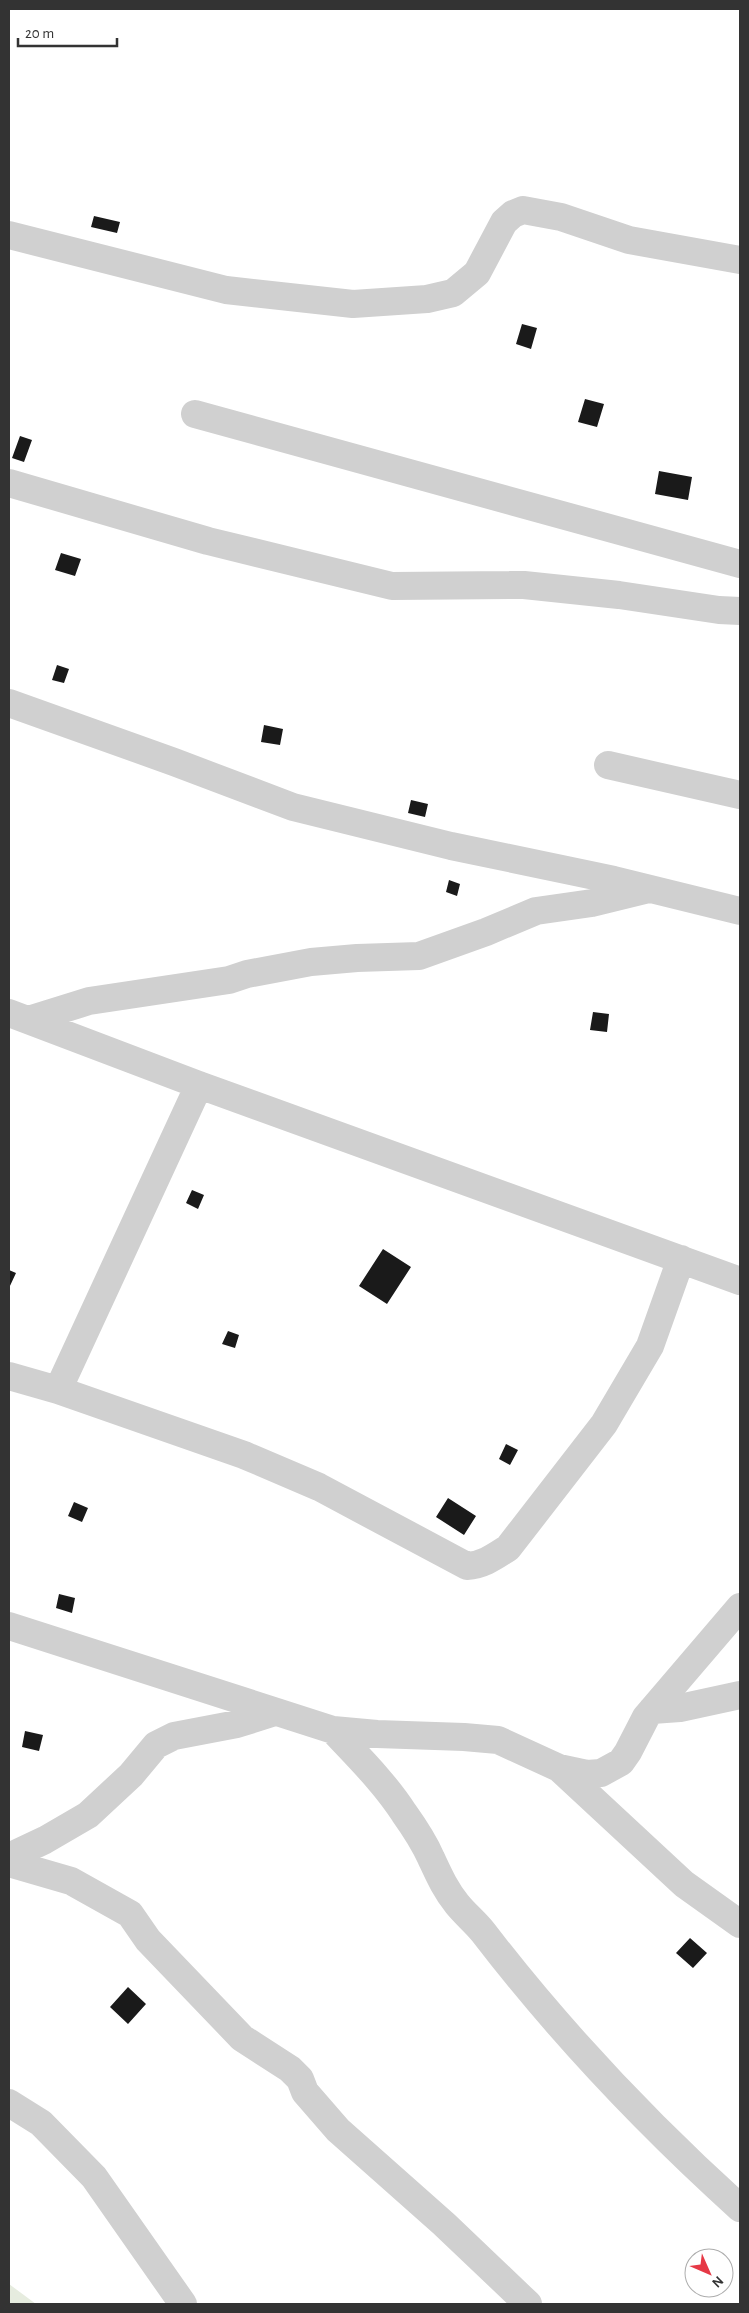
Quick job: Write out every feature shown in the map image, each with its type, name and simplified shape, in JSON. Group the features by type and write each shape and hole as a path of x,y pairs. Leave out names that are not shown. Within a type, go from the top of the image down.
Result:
{"street":[{"path":"9,235 226,290 353,304 426,299 453,293 477,273 504,222 513,214 524,210 561,217 629,240 740,260"},
{"path":"195,414 740,564"},
{"path":"9,483 208,541 392,586 524,585 619,595 719,610 740,611"},
{"path":"9,703 293,807 451,846 740,911"},
{"path":"608,765 740,795"},
{"path":"14,1016 89,1001 229,980 247,974 311,962 420,956 536,911 592,903 648,889"},
{"path":"14,1016 740,1281"},
{"path":"58,1390 199,1085"},
{"path":"9,1376 58,1390 244,1455 319,1487 467,1566 476,1566 489,1561 508,1548 604,1424 650,1346 681,1259"},
{"path":"9,1626 332,1730 498,1740 559,1768 587,1774 602,1773 621,1762 646,1716 740,1607"},
{"path":"652,1710 680,1708 740,1695"},
{"path":"9,1857 88,1816 131,1775 156,1745 174,1736 237,1724 276,1712"},
{"path":"332,1730 368,1768 403,1811 431,1858 443,1885 458,1906 472,1919 496,1952 581,2051 692,2165 740,2208"},
{"path":"559,1768 684,1884 740,1924"},
{"path":"9,1863 71,1881 130,1914 148,1940 242,2038 290,2069 300,2079 306,2092 338,2130 444,2224 528,2304"},
{"path":"9,2103 41,2123 94,2176 183,2304"}],"shaded area":[{"path":"9,2284 36,2304 9,2304"}],"building":[{"path":"94,216 120,222 117,233 91,227"},
{"path":"522,324 537,328 531,349 516,344"},
{"path":"585,399 604,404 597,427 578,422"},
{"path":"20,436 32,440 24,462 12,458"},
{"path":"659,471 692,477 688,500 655,494"},
{"path":"61,553 81,559 75,576 55,570"},
{"path":"57,665 69,669 64,683 52,680"},
{"path":"264,725 283,729 280,745 261,742"},
{"path":"411,800 428,804 425,817 408,813"},
{"path":"449,880 460,884 457,896 446,892"},
{"path":"593,1012 609,1014 607,1032 590,1030"},
{"path":"192,1190 204,1195 198,1209 186,1203"},
{"path":"383,1249 411,1267 387,1304 359,1286"},
{"path":"9,1270 16,1273 9,1288"},
{"path":"228,1331 239,1335 235,1348 222,1344"},
{"path":"506,1444 518,1450 510,1465 499,1459"},
{"path":"448,1498 476,1516 464,1535 436,1517"},
{"path":"74,1502 88,1508 82,1522 68,1516"},
{"path":"59,1594 75,1598 72,1613 56,1608"},
{"path":"25,1731 43,1735 39,1751 22,1747"},
{"path":"690,1938 707,1953 693,1968 676,1953"},
{"path":"128,1987 146,2004 128,2024 110,2007"}]}
